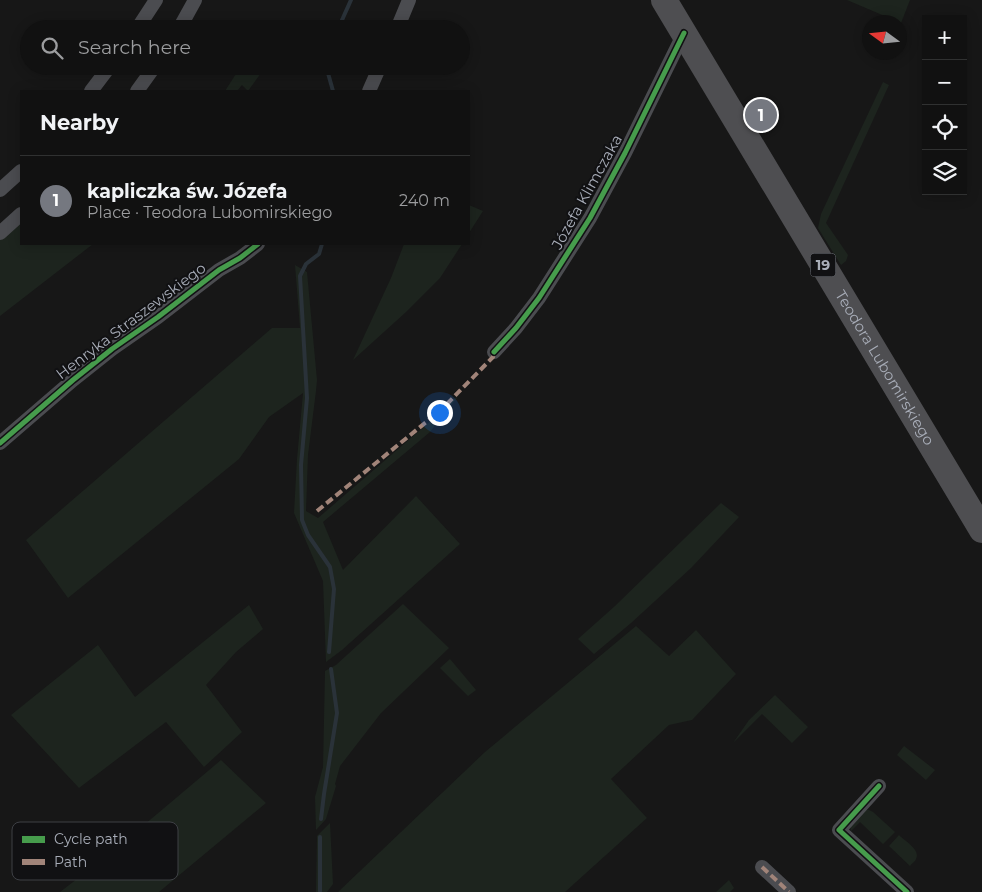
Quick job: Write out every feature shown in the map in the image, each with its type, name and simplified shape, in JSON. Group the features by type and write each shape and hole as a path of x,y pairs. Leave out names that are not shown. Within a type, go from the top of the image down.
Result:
{"highway":[{"name":"Teodora Lubomirskiego","path":"664,0 982,530"}],"street":[{"path":"143,20 156,0"},
{"path":"184,20 195,0"},
{"path":"401,20 409,0"},
{"name":"Józefa Klimczaka","path":"494,352 516,328 539,298 590,218 625,153 684,34"},
{"path":"93,90 104,75"},
{"path":"137,90 148,75"},
{"path":"369,90 376,75"},
{"path":"0,190 20,172"},
{"path":"0,233 20,215"},
{"name":"Henryka Straszewskiego","path":"0,443 75,378 112,349 158,318 219,270 240,258 257,245"},
{"path":"879,786 839,830 907,892"},
{"path":"762,867 789,892"}],"shaded area":[{"path":"847,0 910,0 904,15 882,15"},
{"path":"235,75 260,75 249,90 242,85 238,90 226,90"},
{"path":"883,82 889,85 826,223 848,255 846,261 841,265 818,228 821,214"},
{"path":"470,205 483,211 470,231"},
{"path":"20,222 20,245 92,245 0,316 0,239"},
{"path":"404,245 461,245 440,278 353,360 391,278"},
{"path":"295,265 307,272 317,380 308,455 306,511 318,518 460,394 430,432 323,522 343,570 416,496 460,544 342,650 326,662 323,581 294,513 303,393 269,417 239,459 68,598 26,540 272,328 300,328"},
{"path":"721,503 739,517 691,568 594,654 578,639 615,606"},
{"path":"403,604 449,648 381,713 340,766 326,819 316,830 315,797 323,767 325,671 336,665"},
{"path":"249,605 263,629 236,652 206,685 242,732 204,767 166,722 79,788 11,715 98,645 135,697"},
{"path":"636,626 669,656 696,630 736,674 692,720 669,725 611,779 647,818 565,892 338,892 485,752"},
{"path":"450,659 476,690 468,696 440,668"},
{"path":"775,695 808,727 792,743 762,714 733,743 749,720"},
{"path":"904,746 935,770 926,780 897,755"},
{"path":"221,760 266,803 178,876 178,822 148,822"},
{"path":"866,810 873,812 895,832 883,844 860,822 851,831 850,826"},
{"path":"330,823 333,884 327,892 316,892 317,836"},
{"path":"899,835 916,852 916,860 910,866 889,846"},
{"path":"76,880 173,880 159,892 60,892"},
{"path":"729,880 734,888 730,892 716,892"}],"waterway":[{"path":"342,20 351,0"},
{"path":"329,75 333,90"},
{"path":"322,245 319,254 306,264 300,276 307,398 301,465 302,520 308,535 330,567 334,589 329,652"},
{"path":"321,819 337,713 331,669"},
{"path":"320,837 320,891"}],"marked path":[{"path":"317,511 441,410 493,357 494,352"},
{"path":"762,867 789,892"}],"cycle path":[{"path":"494,352 516,328 539,298 590,218 625,153 684,33"},
{"path":"0,443 112,349 158,317 219,270 240,258 257,245"},
{"path":"879,786 839,830 907,892"}],"place":[{"name":"kapliczka św. Józefa","path":"761,115"}]}
